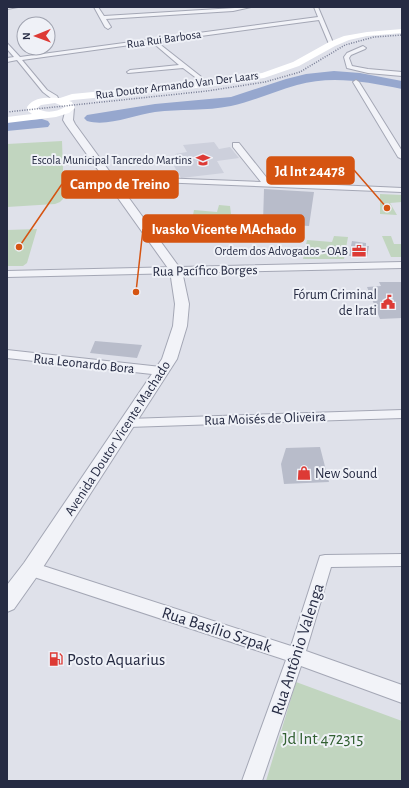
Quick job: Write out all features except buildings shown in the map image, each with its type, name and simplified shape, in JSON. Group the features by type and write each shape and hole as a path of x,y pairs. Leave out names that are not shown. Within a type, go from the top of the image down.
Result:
{"main road":[{"name":"Rua Doutor Armando Van Der Laars","path":"64,104 87,96 207,84 253,77 276,72 296,64 332,44 357,36 402,31"},
{"path":"7,116 33,107 44,101 64,104 62,112 7,120"},
{"path":"33,107 38,113 51,114"}],"street":[{"path":"7,8 16,7"},
{"path":"96,7 108,27"},
{"path":"103,18 233,10 249,7"},
{"path":"316,7 332,44"},
{"name":"Rua Rui Barbosa","path":"7,60 320,18"},
{"path":"152,40 207,84"},
{"path":"7,45 16,58 45,91 64,104 68,120 71,125"},
{"path":"362,48 349,54 346,58 349,67 356,70 402,74"},
{"path":"130,72 184,66"},
{"path":"356,82 402,157"},
{"path":"33,107 45,91"},
{"name":"Avenida Doutor Vicente Machado","path":"7,602 31,569 169,360 180,326 182,304 176,271 71,125 51,114"},
{"path":"236,145 267,184"},
{"path":"108,178 402,190"},
{"name":"Rua Pacífico Borges","path":"7,274 402,265"},
{"name":"Rua Leonardo Bora","path":"7,354 161,372"},
{"name":"Rua Moisés de Oliveira","path":"128,423 402,414"},
{"name":"Rua Antônio Valenga","path":"252,781 296,656 325,562 402,560"},
{"name":"Rua Basílio Szpak","path":"31,569 296,656 402,694"}],"shaded area":[{"name":"Escola Municipal Tancredo Martins","path":"214,142 219,149 230,147 239,158 217,161 224,173 181,178 174,166 182,165 175,154 187,152 183,145"}],"green space":[{"path":"62,141 64,198 55,204 7,207 7,144"},
{"path":"380,194 402,195 402,202 390,203 397,215 380,214"},
{"path":"219,205 230,206 231,214 260,218 260,239 242,239 235,230 225,231 222,227 198,233 191,225 194,210 217,212"},
{"path":"37,229 27,263 23,266 7,266 7,230"},
{"path":"334,236 348,237 344,259 303,259 307,240 332,242"},
{"path":"382,236 391,236 394,244 402,244 402,257 391,257"},
{"name":"Jd Int 472315","path":"296,682 402,721 402,781 266,781"}],"waterway":[{"path":"92,118 108,117 155,108 209,105 231,102 291,82 320,76 334,75 360,77 402,85"},
{"path":"7,126 42,124"}],"railway":[{"path":"7,112 207,91 265,82 300,72 345,45 374,37 402,35"}],"place":[{"name":"Escola Municipal Tancredo Martins","path":"203,160"},
{"name":"Jd Int 24478","path":"387,208"},
{"name":"Campo de Treino","path":"19,247"},
{"name":"Ordem dos Advogados - OAB","path":"359,251"},
{"name":"Ivasko Vicente MAchado","path":"136,292"},
{"name":"Fórum Criminal de Irati","path":"388,302"},
{"name":"New Sound","path":"304,473"},
{"name":"Posto Aquarius","path":"56,659"}]}
